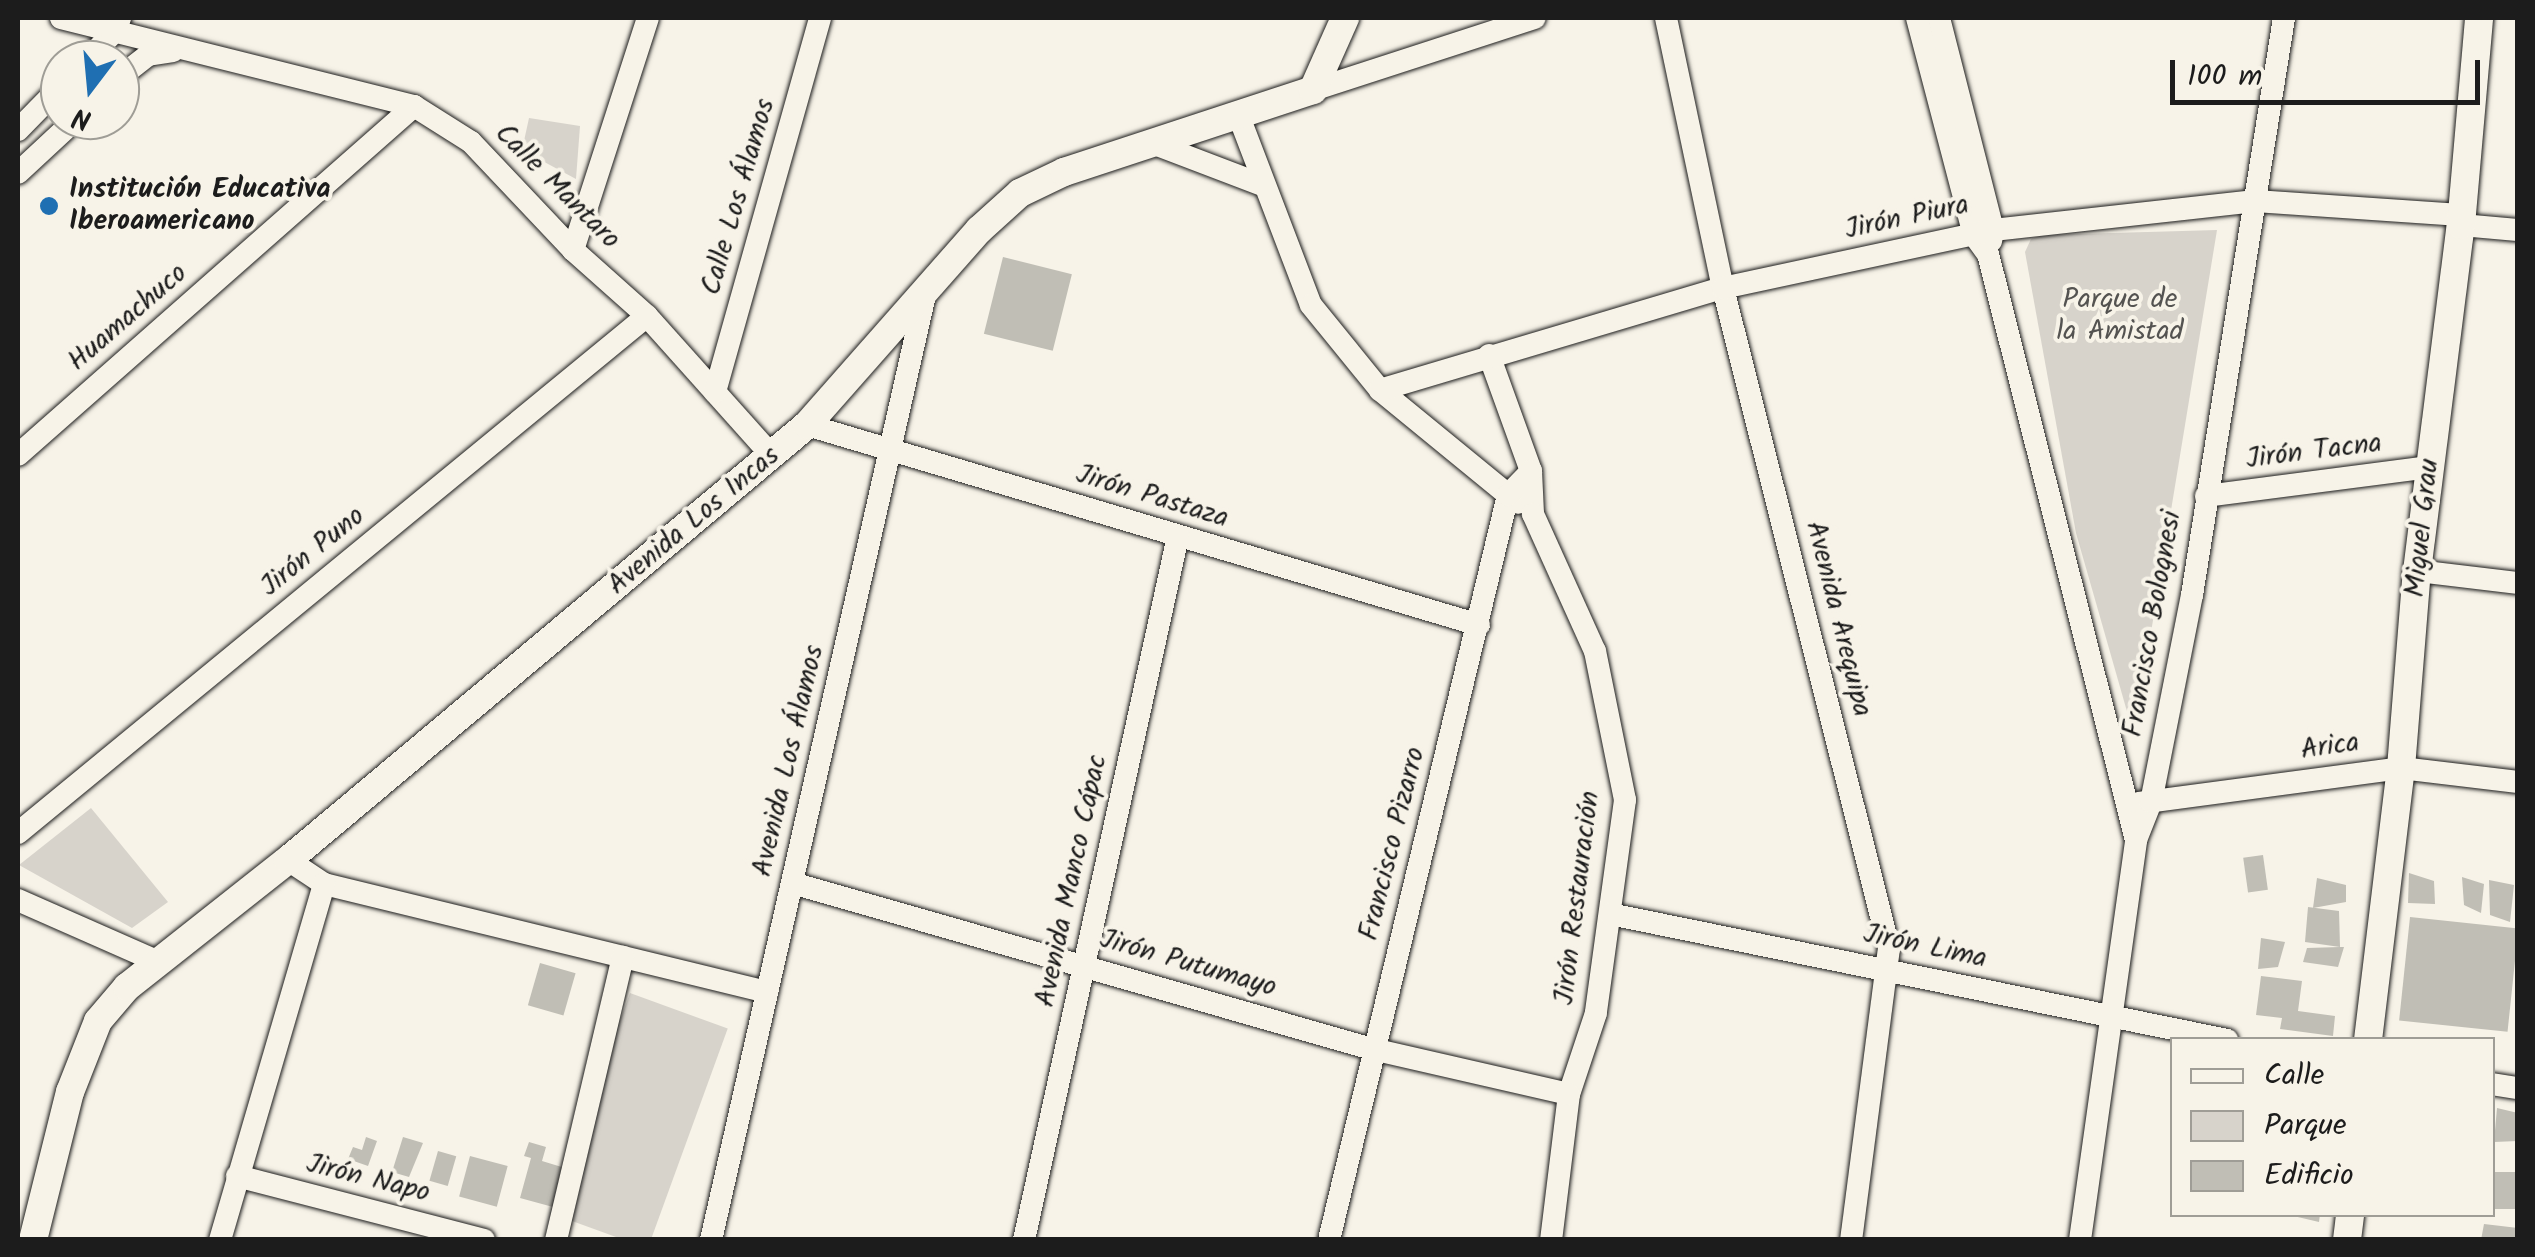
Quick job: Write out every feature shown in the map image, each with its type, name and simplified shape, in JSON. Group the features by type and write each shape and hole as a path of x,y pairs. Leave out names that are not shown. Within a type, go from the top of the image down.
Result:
{"street":[{"name":"Calle Mantaro","path":"61,18 116,26 231,60 414,106 471,142 573,250 647,316 772,456"},
{"path":"573,250 648,18"},
{"name":"Calle Los Álamos","path":"715,392 820,18"},
{"path":"1312,90 1344,18"},
{"name":"Avenida Los Incas","path":"33,1240 70,1092 98,1020 156,962 288,860 808,425 979,230 1020,194 1064,172 1535,18"},
{"name":"Avenida Arequipa","path":"1666,18 1724,288 1890,948 1851,1240"},
{"path":"1917,18 1985,240"},
{"path":"1940,18 1985,240 2136,840"},
{"name":"Francisco Bolognesi","path":"2080,1240 2136,840 2151,802 2192,594 2284,18"},
{"name":"Miguel Grau","path":"2368,1037 2401,768 2417,571 2461,220 2479,18"},
{"path":"140,60 164,50 231,60"},
{"name":"Huamachuco","path":"18,455 414,106"},
{"path":"18,130 40,107"},
{"name":"Jirón Restauración","path":"1238,114 1311,306 1380,390 1532,514"},
{"path":"18,174 53,140"},
{"path":"1152,142 1262,185"},
{"name":"Jirón Piura","path":"1380,390 1724,288 1985,240 2255,201 2461,220 2518,230"},
{"name":"Avenida Los Álamos","path":"711,1240 925,295"},
{"name":"Jirón Puno","path":"18,833 647,316"},
{"name":"Jirón Restauración","path":"1490,355 1531,471 1532,514 1595,651 1625,800 1596,1013 1569,1094 1551,1240"},
{"name":"Jirón Pastaza","path":"808,425 1478,626"},
{"name":"Jirón Tacna","path":"2206,496 2430,467"},
{"path":"1508,495 1531,471"},
{"name":"Francisco Pizarro","path":"1329,1240 1372,1048 1508,495"},
{"name":"Avenida Manco Cápac","path":"1024,1240 1178,536"},
{"path":"2417,571 2518,583"},
{"name":"Arica","path":"2126,804 2401,768 2518,782"},
{"path":"288,860 324,884 767,992"},
{"name":"Jirón Putumayo","path":"792,882 1372,1048 1569,1094"},
{"path":"220,1240 324,884"},
{"path":"18,900 156,962"},
{"name":"Jirón Lima","path":"1610,914 2212,1037"},
{"path":"556,1240 623,957"},
{"name":"Jirón Napo","path":"237,1176 484,1240"}],"green space":[{"path":"529,118 580,126 576,179 522,150"},
{"name":"Parque de la Amistad","path":"2217,230 2134,736 2076,533 2025,252 2031,239 2043,235"},
{"path":"91,808 168,902 132,928 19,865"},
{"path":"630,993 728,1029 651,1240 624,1240 550,1213"}],"building":[{"path":"1003,257 1072,274 1053,351 984,334"},
{"path":"2263,855 2268,890 2248,892 2243,858"},
{"path":"2409,873 2434,881 2435,904 2408,903"},
{"path":"2462,877 2484,884 2481,913 2464,905"},
{"path":"2317,878 2346,885 2346,902 2313,908"},
{"path":"2489,880 2514,885 2510,922 2490,915"},
{"path":"2308,907 2339,911 2340,947 2305,942"},
{"path":"2410,917 2518,928 2508,1032 2399,1020"},
{"path":"2261,938 2285,942 2278,967 2258,969"},
{"path":"2344,947 2338,967 2303,962 2307,948"},
{"path":"540,963 576,973 563,1015 528,1005"},
{"path":"2261,976 2302,981 2298,1011 2335,1016 2333,1036 2280,1029 2282,1018 2256,1015"},
{"path":"2497,1108 2518,1113 2518,1141 2495,1142"},
{"path":"366,1137 377,1141 368,1166 348,1159 353,1147 362,1150"},
{"path":"403,1137 423,1143 409,1177 392,1172"},
{"path":"529,1142 546,1147 542,1161 565,1168 553,1207 520,1198 531,1158 524,1156"},
{"path":"438,1151 456,1156 448,1186 429,1181"},
{"path":"470,1156 508,1166 497,1207 459,1197"},
{"path":"2495,1172 2518,1172 2518,1209 2495,1209"},
{"path":"2484,1224 2518,1228 2518,1240 2481,1240"}],"place":[{"name":"Institución Educativa Iberoamericano","path":"49,206"}]}
